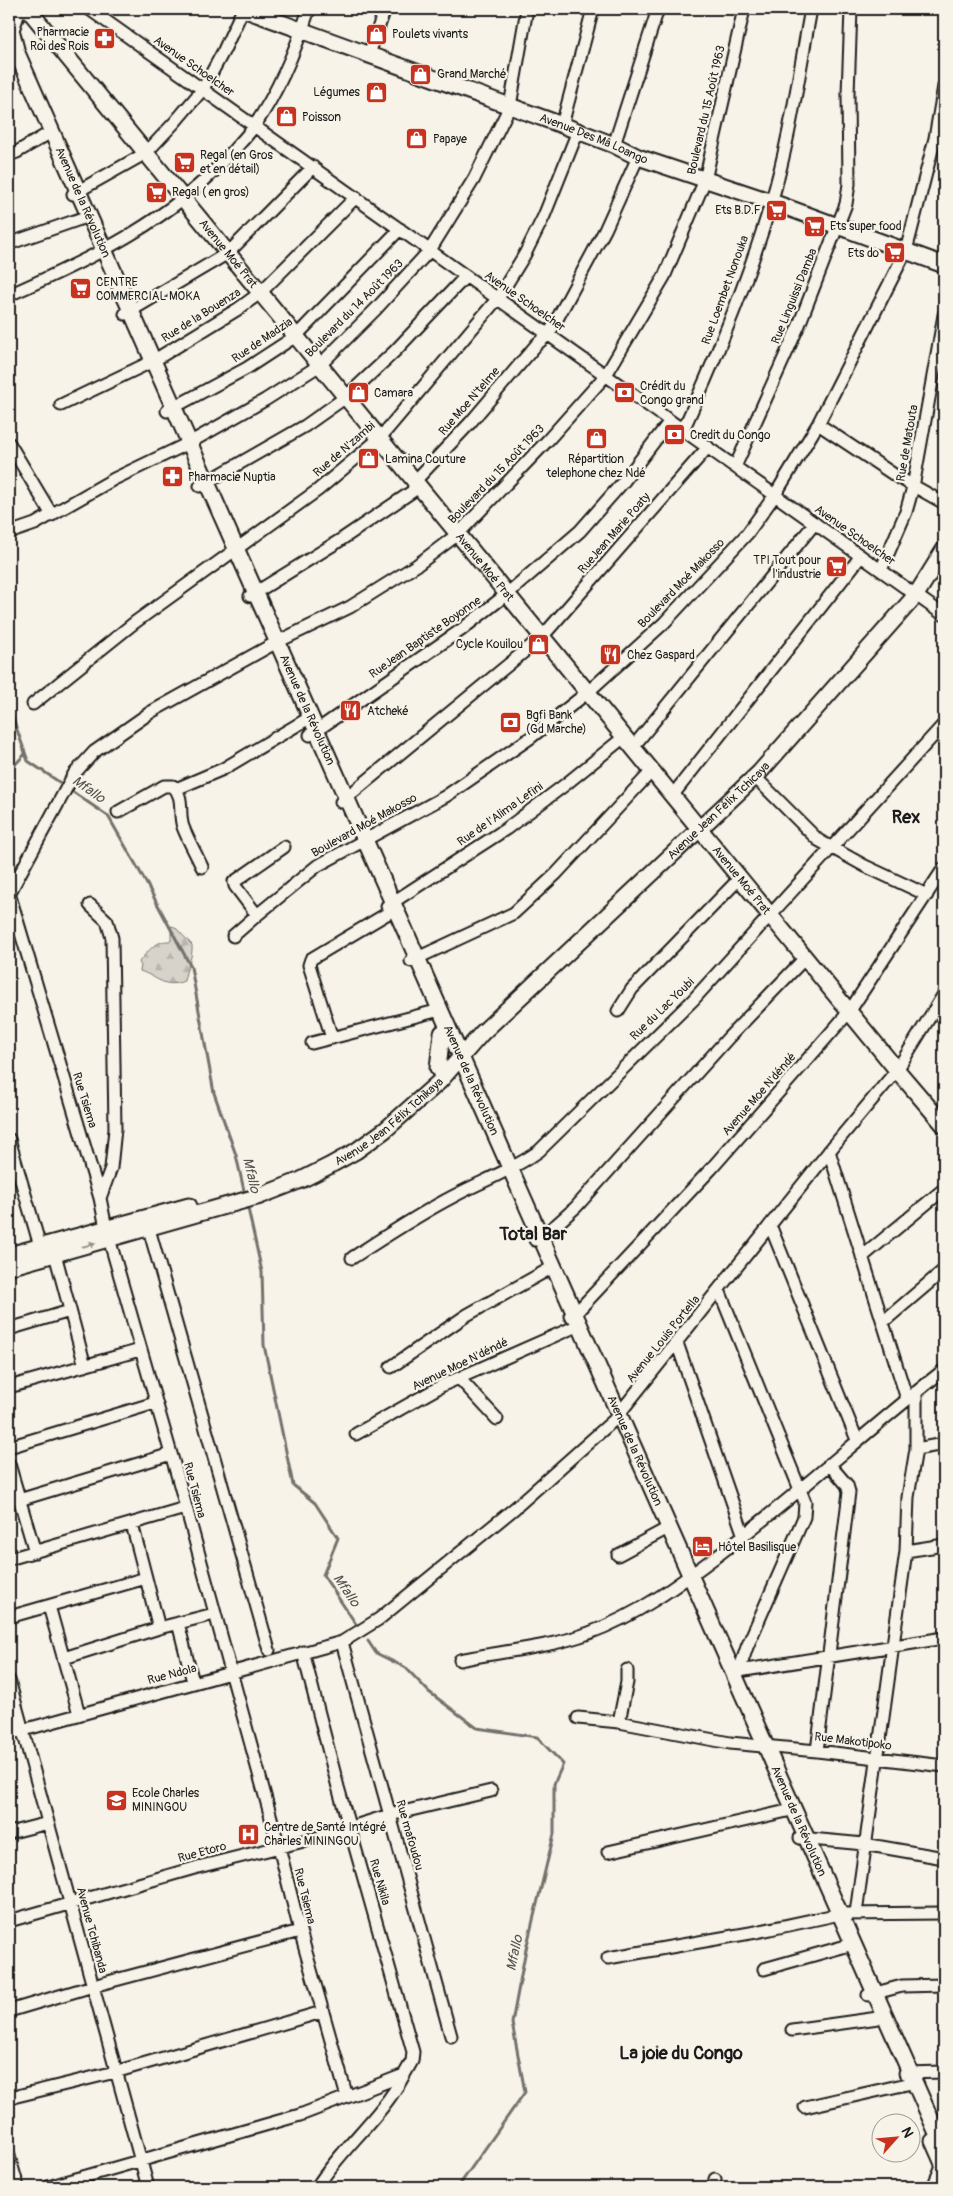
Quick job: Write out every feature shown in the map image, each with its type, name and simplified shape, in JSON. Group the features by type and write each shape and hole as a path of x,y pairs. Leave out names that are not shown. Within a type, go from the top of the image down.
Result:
{"street":[{"name":"Avenue de la Révolution","path":"18,9 11,30 17,53 75,192 436,1011 459,1055 550,1268 688,1578 733,1672 787,1811 802,1838"},
{"name":"Avenue Moé Prat","path":"28,9 849,1012 944,1125"},
{"name":"Avenue Schoelcher","path":"89,9 944,615"},
{"path":"75,192 146,153 203,89 243,9"},
{"name":"Avenue Des Mâ Loango","path":"243,9 562,125 614,145 638,157 772,202 944,265"},
{"path":"9,295 102,252 184,199 216,170 255,126 280,82 310,9"},
{"path":"369,54 385,9"},
{"name":"Boulevard du 14 Août 1963","path":"9,533 35,524 265,400 320,365 376,309 430,250 474,179 510,106 527,9"},
{"path":"562,125 593,9"},
{"path":"614,145 658,9"},
{"name":"Boulevard du 15 Août 1963","path":"9,894 65,790 82,763 133,723 274,644 350,607 417,565 458,534 548,440 606,375 664,276 705,180 744,9"},
{"name":"Rue Loembet Nonouka","path":"683,430 736,308 772,202 794,105 811,9"},
{"name":"Rue Linguissi Damba","path":"735,467 799,325 846,204 849,184 848,94 851,9"},
{"name":"Avenue de la Révolution","path":"9,53 46,135 75,192 83,218 102,252"},
{"name":"Boulevard Moé Makosso","path":"234,936 317,866 446,796 530,738 588,692 664,623 746,534 775,495 818,424 906,251 935,138 944,86"},
{"name":"Rue de N'zambi","path":"33,704 134,623 318,490 380,438 498,298 525,254 544,216 578,131"},
{"path":"9,154 17,152 46,135"},
{"name":"Rue Moe N'telme","path":"252,595 339,541 413,491 415,481 470,423 537,344 549,334 605,230 638,157"},
{"path":"128,312 228,253 313,167"},
{"name":"Rue de la Bouenza","path":"61,406 150,362 238,309 260,293 356,197"},
{"path":"9,242 83,218"},
{"name":"Rue de Madzia","path":"170,410 247,368 296,336 400,229"},
{"path":"204,485 305,426 346,397 402,344 466,276"},
{"name":"Rue de Matouta","path":"881,570 906,512 914,487 944,315"},
{"name":"RueJean Baptiste Boyonne","path":"313,733 461,630 507,594 580,531 624,481 670,421"},
{"path":"818,424 871,461 944,503"},
{"path":"9,443 52,514"},
{"name":"RueJean Marie Poaty","path":"344,801 542,637 708,447"},
{"name":"Rue de l'Alima Lefini","path":"332,1038 310,965 311,959 316,954 391,908 628,742 815,523"},
{"name":"Avenue Jean Félix Tchicaya","path":"459,1055 755,777 916,595 944,550"},
{"path":"672,796 861,556"},
{"name":"Avenue de la Révolution","path":"274,644 304,721 313,733"},
{"path":"176,789 223,769 304,721"},
{"name":"Rue du Lac Youbi","path":"352,1258 438,1204 526,1161 539,1151 693,1000 944,724"},
{"path":"414,959 514,913 556,874 652,771"},
{"path":"755,777 818,840 866,866 927,895"},
{"path":"118,812 164,786 173,786 176,789 182,809 183,826 202,867"},
{"path":"257,915 234,882 284,847"},
{"name":"Avenue Moe N'déndé","path":"356,1434 459,1378 574,1321 849,1012 944,868"},
{"path":"618,1011 638,982 740,878"},
{"name":"Rue Tsiema","path":"9,894 100,1198 140,1350 171,1454 346,2097"},
{"path":"90,906 107,922 112,938 115,1129 110,1168 100,1198"},
{"path":"538,1239 567,1216 595,1187 729,1037 805,958"},
{"name":"Avenue Louis Portella","path":"342,1642 379,1619 515,1508 617,1418 829,1151 897,1070 944,994"},
{"name":"Avenue de la Révolution","path":"436,1011 442,1033 459,1055 465,1084 507,1170"},
{"path":"312,1043 436,1011"},
{"path":"442,1033 438,1075 465,1084"},
{"name":"Avenue Jean Félix Tchikaya","path":"9,1255 40,1246 108,1233 149,1228 260,1196 302,1180 356,1151 385,1130 459,1055"},
{"name":"Avenue Jean Félix Tchikaya","path":"9,1267 55,1254 108,1233 234,1194 312,1164 366,1133 438,1075"},
{"path":"9,1139 40,1246"},
{"path":"829,1151 907,1399"},
{"path":"862,1257 944,1189"},
{"path":"770,1225 856,1440"},
{"path":"149,1228 269,1650"},
{"path":"55,1254 85,1366"},
{"path":"391,1367 451,1326 550,1268"},
{"path":"883,1322 944,1270"},
{"path":"719,1290 805,1502 804,1517 747,1647 733,1672"},
{"path":"9,1329 70,1311"},
{"path":"677,1344 744,1536"},
{"path":"9,1387 140,1350"},
{"path":"460,1660 561,1642 589,1633 644,1608 744,1536 856,1440 944,1370"},
{"path":"459,1378 497,1418"},
{"path":"856,1913 864,1844 906,1551 908,1497 916,1449 916,1392"},
{"path":"9,1447 155,1403"},
{"path":"916,1449 944,1444"},
{"path":"19,1500 171,1454"},
{"path":"9,1464 35,1552"},
{"path":"817,1751 849,1492 846,1485 829,1464"},
{"path":"9,1559 185,1508"},
{"path":"132,1524 159,1628"},
{"path":"618,1555 667,1529"},
{"path":"906,1551 944,1545"},
{"path":"9,1617 146,1578"},
{"path":"49,1606 79,1714"},
{"path":"64,1658 159,1628 214,1614"},
{"path":"178,1623 193,1682"},
{"path":"733,1672 944,1638"},
{"name":"Rue Ndola","path":"9,1734 342,1642"},
{"name":"Rue mafoudou","path":"342,1642 451,2036"},
{"name":"Rue Nikila","path":"303,1652 350,1829 413,2052 412,2061 404,2076"},
{"path":"619,1722 627,1682 627,1670"},
{"name":"Avenue Tchibanda","path":"9,1680 148,2187"},
{"name":"Rue Makotipoko","path":"578,1718 619,1722 698,1738 944,1766"},
{"name":"Avenue de la Révolution","path":"762,1746 944,2160"},
{"name":"Rue Etoro","path":"9,1921 71,1902 350,1829 390,1815 491,1791"},
{"path":"608,1852 787,1811"},
{"path":"9,1833 48,1823"},
{"path":"802,1838 864,1844 944,1858"},
{"path":"608,1958 836,1915 856,1913 944,1914"},
{"name":"Avenue de la Révolution","path":"836,1915 846,1946 871,1994 878,2018 907,2077"},
{"path":"9,2011 93,1986 300,1931"},
{"path":"764,1969 846,1946"},
{"path":"871,1994 902,1986 944,1985"},
{"path":"9,2098 115,2072 322,2012"},
{"path":"792,2030 878,2018"},
{"path":"805,2107 907,2077 944,2072"},
{"path":"48,2187 300,2115 404,2076"},
{"path":"316,2187 395,2093 404,2076"},
{"path":"9,2156 18,2187"},
{"path":"933,2187 944,2160"}],"green space":[{"path":"171,926 175,927 192,945 192,950 184,981 171,984 140,971 141,966 139,962 157,944 171,941"}],"waterway":[{"path":"9,707 28,761 65,786"},
{"path":"9,771 25,754"},
{"name":"Mfallo","path":"70,790 108,816 191,967 214,1093 236,1155 245,1195"},
{"name":"Mfallo","path":"247,1204 262,1272 264,1345 293,1485 315,1503 338,1538 323,1575 358,1627"},
{"name":"Mfallo","path":"368,1641 376,1653 406,1668 429,1692 477,1728 537,1737 563,1764 554,1784 554,1834 526,1949 512,2023 525,2092 458,2187"}],"place":[{"name":"Poulets vivants","path":"376,34"},
{"name":"Pharmacie Roi des Rois","path":"105,39"},
{"name":"Grand Marché","path":"421,74"},
{"name":"Légumes","path":"376,92"},
{"name":"Poisson","path":"286,117"},
{"name":"Papaye","path":"417,139"},
{"name":"Regal (en Gros et en détail)","path":"184,162"},
{"name":"Regal ( en gros)","path":"156,192"},
{"name":"Ets B.D.F","path":"777,210"},
{"name":"Ets super food","path":"814,226"},
{"name":"Ets do","path":"895,253"},
{"name":"CENTRE COMMERCIAL MOKA","path":"80,289"},
{"name":"Camara","path":"358,393"},
{"name":"Crédit du Congo grand","path":"624,393"},
{"name":"Credit du Congo","path":"674,435"},
{"name":"Répartition telephone chez Ndé","path":"596,438"},
{"name":"Lamina Couture","path":"369,459"},
{"name":"Pharmacie Nuptia","path":"172,477"},
{"name":"TPI Tout pour l'industrie","path":"837,567"},
{"name":"Cycle Kouilou","path":"539,644"},
{"name":"Chez Gaspard","path":"611,655"},
{"name":"Atcheké","path":"351,711"},
{"name":"Bgfi Bank (Gd Marche)","path":"510,722"},
{"name":"Hôtel Basilisque","path":"702,1547"},
{"name":"Ecole Charles MININGOU","path":"116,1800"},
{"name":"Centre de Santé Intégré Charles MININGOU","path":"248,1834"}],"district":[{"name":"Rex","path":"906,817"},
{"name":"Total Bar","path":"533,1234"},
{"name":"La joie du Congo","path":"681,2053"}]}
